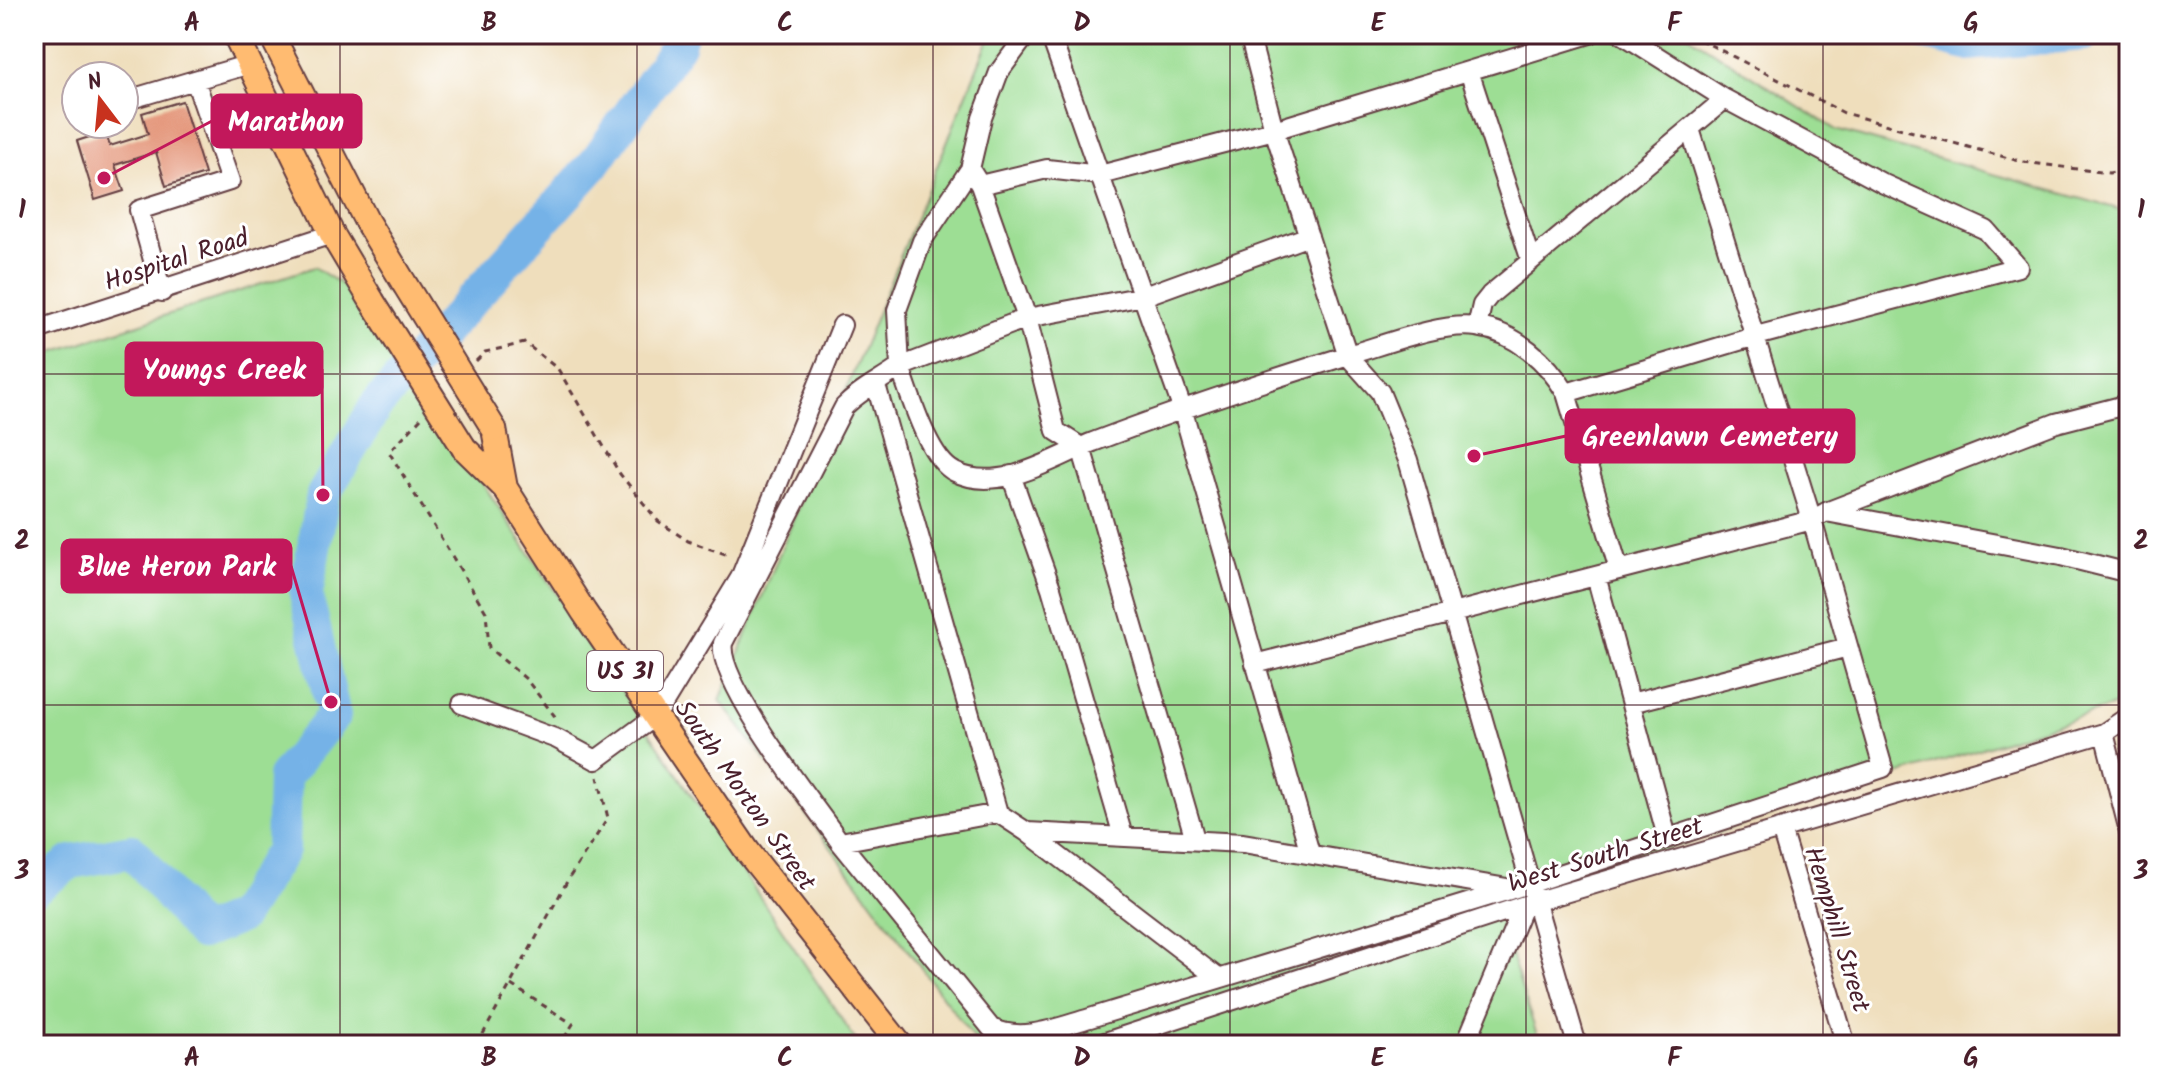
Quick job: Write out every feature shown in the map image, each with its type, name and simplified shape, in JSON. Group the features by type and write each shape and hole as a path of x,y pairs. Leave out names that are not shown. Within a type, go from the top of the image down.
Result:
{"main road":[{"name":"South Morton Street","path":"235,34 332,234 464,448 505,488 584,612 748,852 900,1045"},
{"name":"South Morton Street","path":"271,34 367,222 494,429 505,488"},
{"path":"332,234 367,222"}],"street":[{"path":"1027,34 999,72 982,118 975,177 1027,318 1056,431 1081,447 1195,839"},
{"path":"1050,34 1182,408 1310,853"},
{"path":"1249,34 1274,130 1348,356 1380,392 1408,460 1452,614 1525,895 1577,1045"},
{"path":"1590,34 1274,130 1100,175 1047,169 975,177 922,241 897,310 900,367 927,436 951,471 970,479 1011,475 1182,408 1404,338 1477,327 1534,352 1552,368 1566,393 1619,570"},
{"path":"1566,393 1756,336 2018,267 1986,230 1884,184 1725,99 1622,34"},
{"path":"140,96 250,64"},
{"path":"1469,71 1531,261"},
{"path":"162,292 139,210 230,181 195,80"},
{"path":"1477,327 1482,305 1490,295 1725,99"},
{"path":"1309,236 1144,296 1027,318 900,367 876,385 858,392 844,407 721,652 725,671 840,842 991,1028 1007,1035 1033,1034 1218,978 1525,895 1667,837 1883,768 1848,647 1819,516 1756,336 1690,129"},
{"name":"Hospital Road","path":"34,331 162,292 332,234"},
{"path":"462,704 557,739 596,760 656,716 746,563 842,325"},
{"path":"876,385 998,813 1218,978"},
{"path":"1255,664 1819,516 2056,423 2129,404"},
{"path":"1011,475 1051,588 1123,836"},
{"path":"1819,516 2061,556 2129,573"},
{"path":"1596,576 1667,837"},
{"path":"1631,703 1848,647"},
{"name":"West South Street","path":"1096,1045 1525,895 1781,829 2104,733 2129,716"},
{"path":"2104,733 2129,831"},
{"path":"840,842 998,813"},
{"name":"Hemphill Street","path":"1781,829 1846,1045"},
{"path":"1027,832 1195,839 1310,853 1525,895"},
{"path":"1465,1045 1525,895"}],"path":[{"path":"1689,34 1844,113 2023,162 2109,173 2129,169"},
{"path":"475,363 485,352 525,343 558,369 601,444 658,521 688,541 746,563"},
{"path":"421,418 389,452 486,612 489,648 526,679 583,753 598,775 608,818 569,878 477,1045"},
{"path":"511,985 573,1024 560,1045"}],"green space":[{"path":"991,34 1686,34 1836,130 2129,212 2129,701 1495,904 1540,1045 979,1045 720,700"},
{"path":"314,267 355,293 859,1045 34,1045 34,358"}],"building":[{"path":"182,101 205,174 166,186 156,152 115,165 124,191 95,200 77,141 108,140 110,146 140,140 140,137 148,134 142,113"}],"waterway":[{"path":"34,889 71,862 132,851 201,933 240,917 282,850 284,777 334,715 306,594 323,495 376,406 594,164 678,45 681,34"},
{"path":"1928,34 1967,44 2085,34"}],"place":[{"name":"Marathon","path":"104,178"},
{"name":"Greenlawn Cemetery","path":"1474,456"},
{"name":"Youngs Creek","path":"323,495"},
{"name":"Blue Heron Park","path":"331,702"}]}
